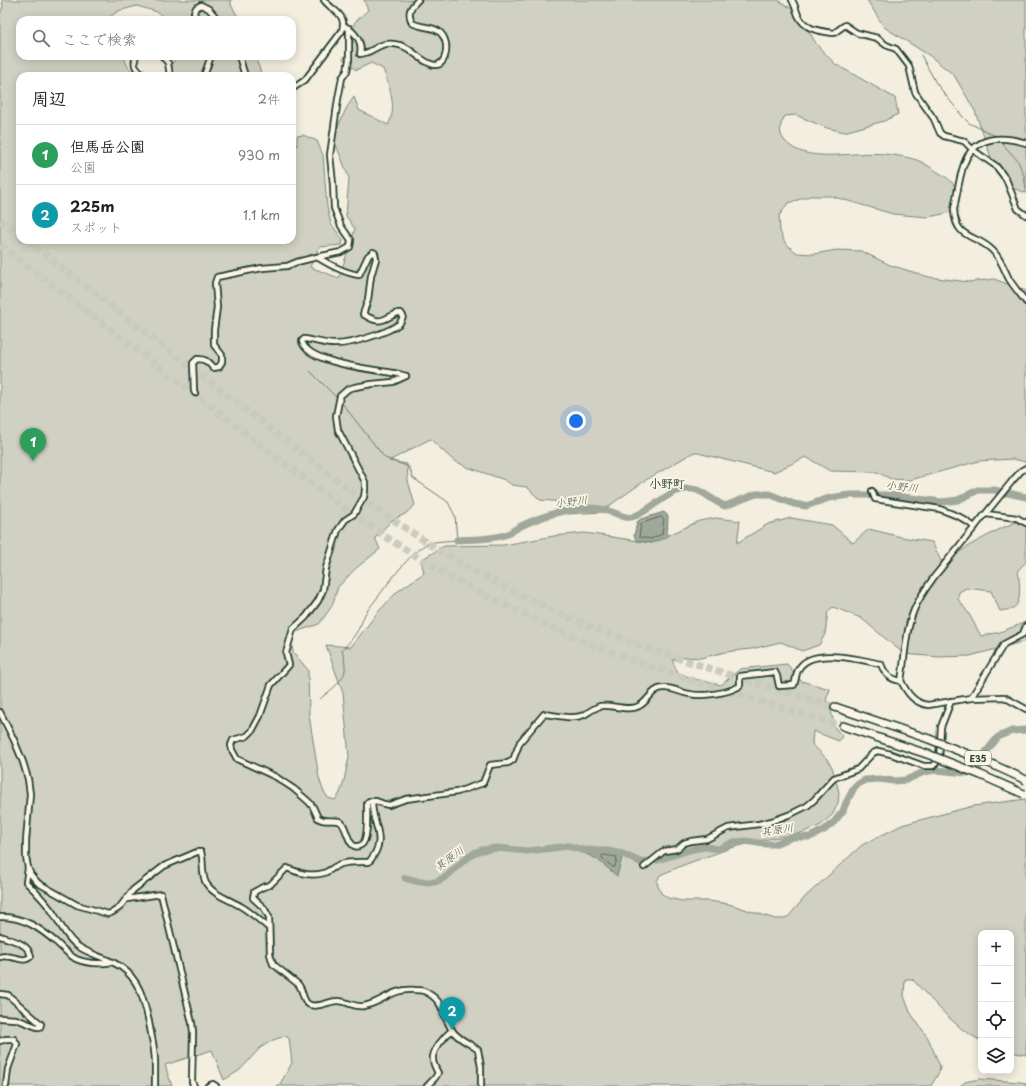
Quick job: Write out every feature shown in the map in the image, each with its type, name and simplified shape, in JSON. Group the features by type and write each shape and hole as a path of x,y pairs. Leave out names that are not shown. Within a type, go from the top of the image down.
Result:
{"highway":[{"name":"E35","path":"835,707 929,739 985,761 1026,780"},
{"name":"E35","path":"844,726 930,755 1025,794"}],"street":[{"path":"296,87 305,80 342,31 343,25 341,16 324,0"},
{"path":"343,25 350,28 358,38 362,49 360,54 367,54 381,44 397,44 410,48 431,64 437,65 445,58 446,44 440,32 435,29 418,26 412,23 409,14 418,0"},
{"path":"792,0 798,15 809,28 834,34 845,26 858,33 877,38 886,45 896,49 909,66 915,92 934,119 940,134 964,141 973,150 996,166 1006,179 1018,209 1026,215"},
{"path":"195,16 194,12 196,8 201,5 209,9 215,16"},
{"path":"196,393 194,391 193,363 197,359 207,360 213,368 219,367 222,362 222,355 214,345 217,307 215,283 217,277 262,268 288,266 297,262 342,252 348,249 351,244 351,240 342,226 334,208 330,155 342,78 347,71 349,60 350,28"},
{"path":"135,60 135,67 140,72"},
{"path":"165,60 168,63 169,72"},
{"path":"205,72 210,60"},
{"path":"240,60 244,72"},
{"path":"1026,142 998,138 987,140 973,150 967,156 963,165 954,210 959,226 965,234 984,244 993,251 1010,280 1026,302"},
{"path":"317,257 330,265 359,275 368,256 373,252 376,254 368,300 363,314 378,321 384,321 398,313 401,313 403,316 401,321 391,329 351,343 335,345 304,339 302,343 307,350 322,358 335,362 406,376 393,382 372,384 348,389 340,396 337,407 337,423 340,435 364,482 364,497 354,514 345,520 338,530 326,568 324,590 306,617 293,629 286,653 289,665 271,685 260,716 252,731 247,736 233,740 231,745 237,759 276,777 294,789 309,802 318,818 323,821 338,821 342,824 351,844 361,846 364,843 367,824 367,803 369,801 376,801 389,805 406,799 457,792 483,783 490,765 508,763 513,760 520,742 544,714 579,716 599,706 611,705 627,708 638,707 656,690 662,688 669,688 694,695 716,693 736,689 740,685 740,676 751,674 775,672 779,686 794,684 798,670 801,666 806,662 821,656 862,659 880,664 884,673 894,680 901,681"},
{"path":"1026,468 1013,480 975,526 934,577 918,602 909,629 901,681 911,697 921,704 928,705 971,698 1004,697 1026,709"},
{"path":"872,491 875,499 940,508 975,526"},
{"path":"986,514 1017,518 1026,523"},
{"path":"971,698 1004,644 1023,634 1026,626"},
{"path":"644,867 664,851 677,849 684,843 707,839 728,828 759,824 791,814 807,806 834,778 858,769 873,753 878,751 924,766 933,766 939,760 941,727 951,701"},
{"path":"0,712 14,740 28,779 30,794 26,841 28,868 26,882 53,914 70,939 76,945 87,952 121,966 132,975 140,990 153,1040 155,1086"},
{"path":"374,801 372,802 372,807 380,839 377,850 369,862 352,862 341,864 323,873 303,874 286,868 270,885 257,889 253,895 255,900 264,908 269,917 270,954 273,964 301,987 307,1003 311,1005 338,1000 351,1005 363,1006 375,1003 398,991 406,989 422,990 434,996 442,1006 452,1030 456,1035 478,1050 481,1067 481,1086"},
{"path":"28,868 31,875 38,883 77,905 108,914 113,912 127,900 134,890 164,866 197,852 201,852 206,883 215,892 243,907 269,928"},
{"path":"127,900 161,894 192,1023 192,1082 194,1086"},
{"path":"0,918 16,918 36,926 78,960 97,964 113,962"},
{"path":"0,936 16,941 24,946 30,951 31,956 29,959 23,960 6,955 0,957"},
{"path":"0,994 8,995 41,1024 40,1027 37,1027 16,1019 0,1018"},
{"path":"427,1086 438,1073 433,1060 434,1054 440,1042 452,1030"},
{"path":"0,1041 14,1039 18,1044 8,1069 6,1086"},
{"path":"208,1086 213,1084 216,1086"}],"shaded area":[{"path":"2,0 231,0 231,5 238,16 162,16 157,12 137,6 118,11 111,16 16,16 16,60 125,60 129,68 133,72 16,72 16,244 296,244 296,145 297,146 297,136 303,135 317,141 323,155 327,207 331,224 343,240 342,245 319,247 310,267 339,278 355,229 346,216 349,178 333,137 347,107 354,97 359,110 388,125 392,111 392,97 383,69 371,63 356,70 343,59 353,43 354,23 368,10 364,0 778,0 798,13 817,45 835,64 895,98 898,114 884,121 844,132 827,128 796,115 785,116 780,131 784,140 793,148 804,153 831,155 872,153 901,156 917,160 950,180 957,192 957,207 948,213 928,217 893,214 831,196 810,196 788,203 779,216 780,231 785,243 797,253 814,254 837,250 861,251 890,265 929,277 969,282 994,279 1026,291 1026,462 1013,459 979,461 910,480 891,479 877,472 830,471 806,457 774,472 694,452 646,480 613,503 603,512 567,514 564,502 540,500 527,487 512,485 505,480 467,467 453,460 430,439 389,461 407,464 408,481 415,505 405,514 392,520 375,538 380,549 355,569 338,587 332,606 319,624 290,634 293,652 308,670 309,715 319,778 323,790 328,798 335,800 343,785 349,757 343,693 326,645 351,647 378,612 398,591 424,573 421,560 444,546 504,545 554,536 585,533 652,543 699,521 716,518 740,521 737,543 768,524 791,518 832,525 853,543 869,529 901,537 932,542 941,561 955,555 1002,528 1026,518 1026,562 1018,570 1020,591 1016,605 1012,609 1000,611 991,591 966,588 959,592 958,599 969,614 981,636 1000,632 1026,622 1026,641 970,656 939,657 904,654 861,618 833,607 828,611 825,634 819,645 802,651 781,642 701,658 685,657 672,660 678,673 694,679 721,685 740,669 787,664 801,681 830,689 826,700 831,711 835,728 842,736 839,741 813,731 812,744 827,759 832,767 839,793 838,803 833,814 821,825 801,833 731,848 660,875 657,881 661,893 668,898 682,901 709,901 729,904 775,919 784,919 789,916 805,897 862,845 902,825 973,806 1026,799 1026,1055 1014,1053 1014,930 978,930 978,1039 963,1030 946,1015 912,979 905,979 904,996 910,1012 928,1038 940,1066 939,1072 931,1086 277,1086 280,1084 292,1063 289,1038 285,1036 273,1040 260,1048 240,1070 224,1080 212,1050 165,1065 172,1086 0,1086 0,15 3,6"},
{"path":"867,0 1026,0 1026,193 1007,186 996,172 975,111 954,75 930,56 884,27"},
{"path":"174,60 256,60 261,72 167,72"},
{"path":"979,1079 1020,1082 1026,1083 1026,1086 960,1086 965,1082"}],"water":[{"path":"664,512 668,516 667,537 652,543 637,541 634,536 637,522 641,519"},
{"path":"583,850 608,851 623,854 617,876 597,859 582,852"}],"waterway":[{"path":"921,55 936,83 963,117 969,123 998,137"},
{"path":"1000,141 1018,161 1024,176 1026,189"},
{"name":"小野川","path":"310,371 337,398"},
{"path":"320,699 341,680 345,671 345,662 342,650 356,633 367,611 405,563 421,547 429,543 457,540 455,516 448,502 413,478 409,467 385,458 341,402"},
{"name":"小野川","path":"457,540 482,539 502,536 529,522 562,511 588,508 600,509 624,517 632,517 640,514 671,493 688,489 697,490 725,506 756,494 769,494 794,504 806,506 829,498 850,495 888,495 942,502 958,500 978,490 994,490 1026,497"},
{"name":"其原川","path":"405,878 420,882 435,882 446,877 463,861 476,852 496,848 528,851 568,846 583,850 608,851 623,854 640,862 658,860 693,849 705,847 719,849 734,842 746,841 774,844 793,837 810,837 824,830 834,822 843,811 855,786 865,780 906,780 924,772 936,770 966,773 975,772 982,763 986,752 998,737 1012,731 1026,730"}],"tunnel":[{"path":"0,220 16,233"},
{"path":"31,244 358,496 457,561 529,599 604,632 690,662 835,707"},
{"path":"0,245 321,491 406,550 436,568 516,610 594,645 647,665 716,688 843,726"}],"place":[{"name":"但馬岳公園","path":"33,461"},
{"name":"225m","path":"452,1030"}],"district":[{"name":"小野町","path":"667,483"}]}
